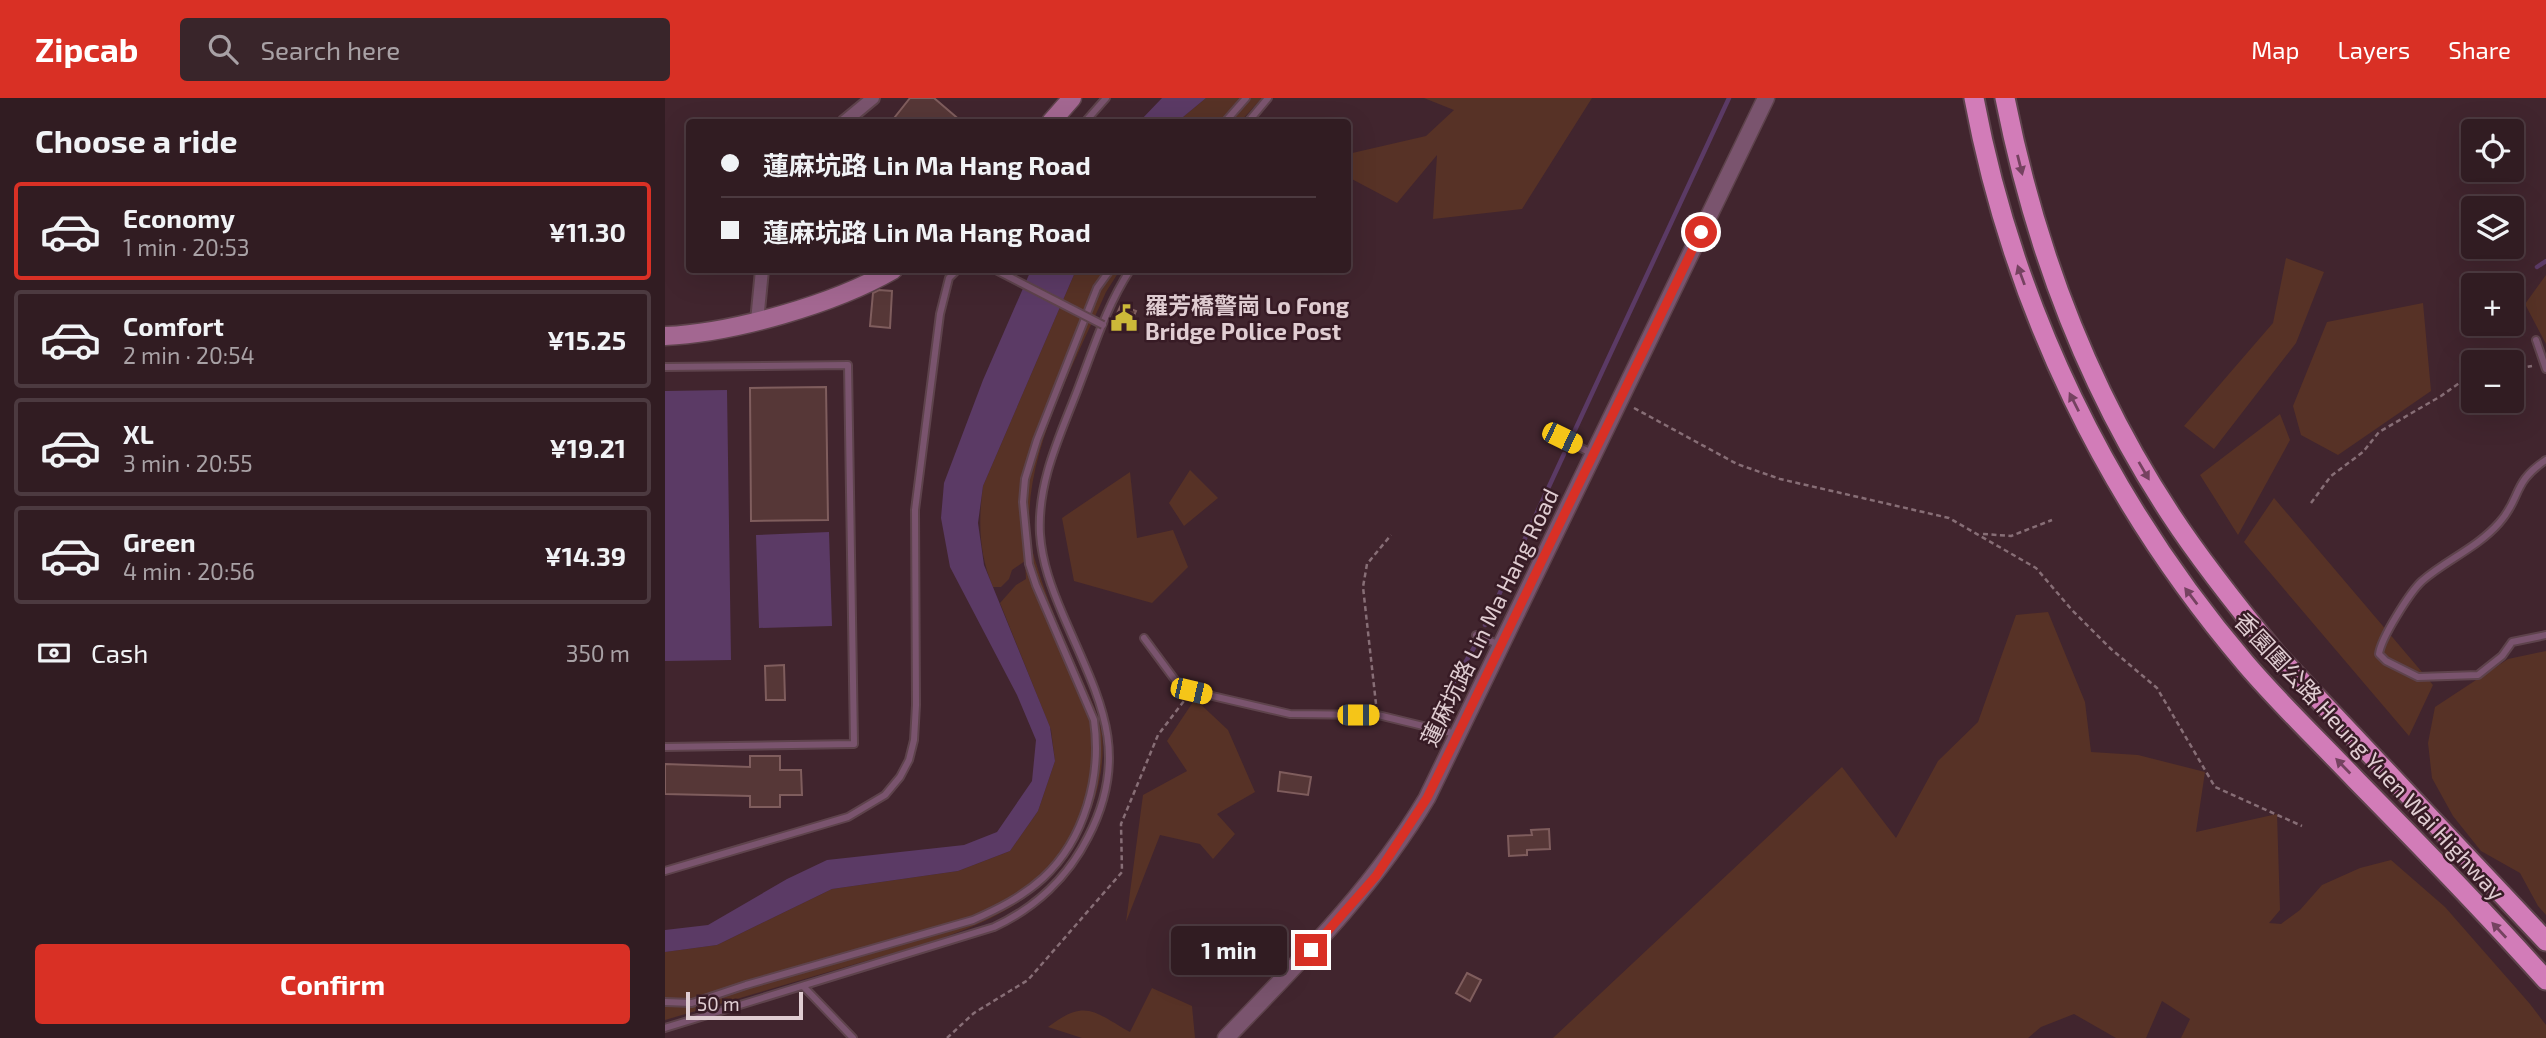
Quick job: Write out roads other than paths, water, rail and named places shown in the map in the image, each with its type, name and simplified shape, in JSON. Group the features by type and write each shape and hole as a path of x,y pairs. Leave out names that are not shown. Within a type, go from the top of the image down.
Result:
{"highway":[{"name":"香園圍公路 Heung Yuen Wai Highway","path":"1975,98 2002,216 2046,339 2094,442 2140,522 2191,596 2247,666 2546,980"},
{"name":"香園圍公路 Heung Yuen Wai Highway","path":"2005,98 2035,221 2070,322 2117,423 2171,515 2237,606 2277,655 2546,941"}],"main road":[{"path":"1054,119 1072,98"},
{"path":"665,336 712,331 757,321 840,293 886,273"}],"street":[{"path":"848,119 873,98"},
{"name":"蓮麻坑路 Lin Ma Hang Road","path":"1226,1038 1328,932 1376,876 1427,798 1766,98"},
{"path":"757,321 762,273"}],"lane":[{"path":"1088,119 1106,98"},
{"path":"1228,119 1246,98"},
{"path":"1250,119 1268,98"},
{"path":"665,871 848,817 885,795 900,777 909,760 914,740 916,705 915,510 940,314 949,278 954,273"},
{"path":"1002,273 1103,325"},
{"path":"665,1002 692,1003 974,919 1005,906 1043,878 1061,857 1079,828 1090,799 1097,766 1097,738 1094,720 1029,564 1024,522 1025,479 1037,439 1097,288 1108,273"},
{"path":"665,1028 970,936 1012,918 1052,887 1070,867 1090,834 1107,780 1109,731 1101,704 1048,578 1041,547 1040,513 1049,464 1103,325 1129,273"},
{"path":"2536,340 2545,366"},
{"path":"665,367 848,365 854,744 665,747"},
{"path":"1562,438 1593,454"},
{"path":"2546,460 2525,475 2500,523 2455,560 2421,582 2385,635 2379,654 2386,661 2418,677 2478,676 2497,661 2512,642 2546,635"},
{"path":"1476,635 1501,646"},
{"path":"1144,638 1178,684 1191,691 1290,714 1378,715 1458,734"},
{"path":"803,986 853,1038"}],"waterway":[{"path":"1575,430 1729,98"},
{"path":"2537,267 2546,261"},
{"path":"1485,625 1564,454"},
{"path":"1446,695 1475,646"}],"place":[{"name":"羅芳橋警崗 Lo Fong Bridge Police Post","path":"1124,318"}]}
